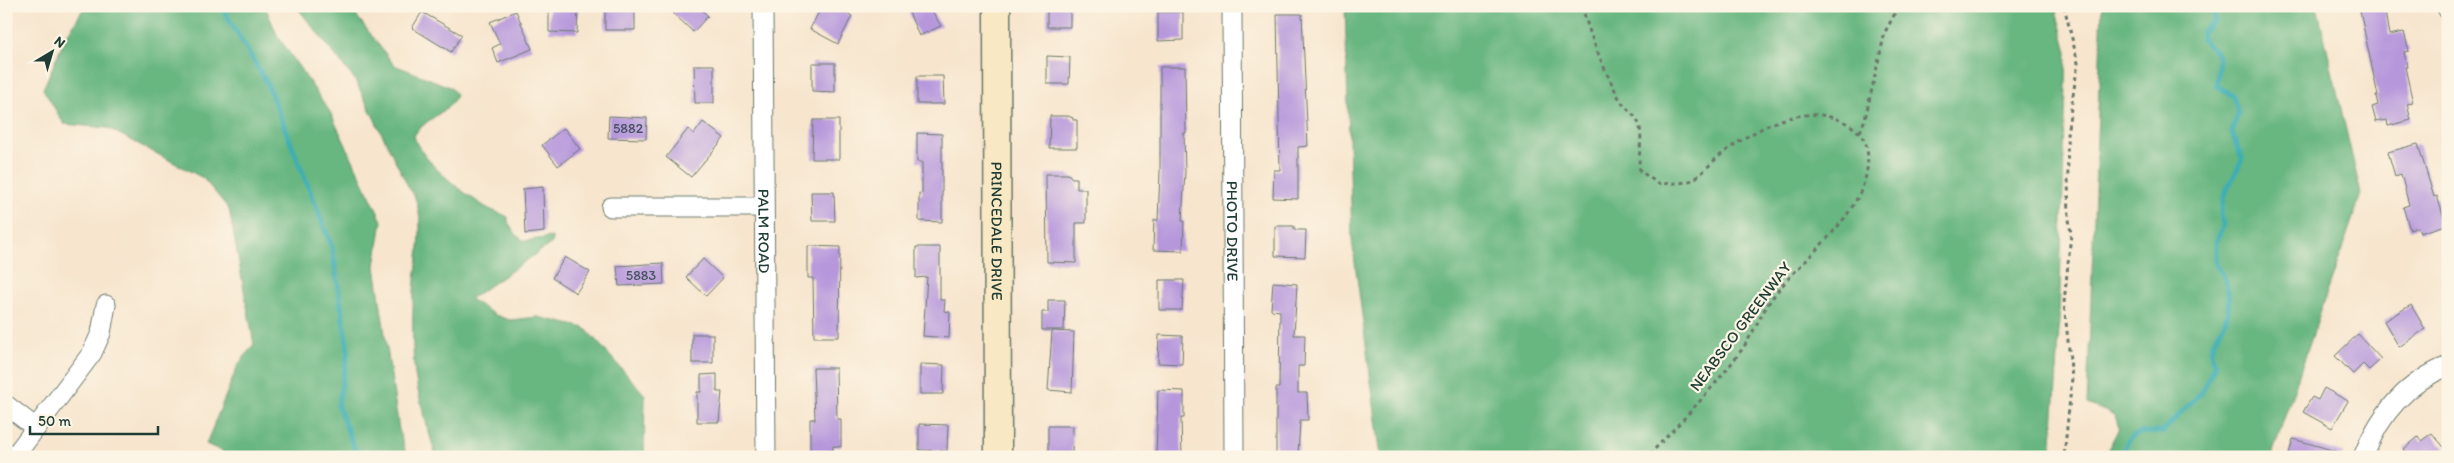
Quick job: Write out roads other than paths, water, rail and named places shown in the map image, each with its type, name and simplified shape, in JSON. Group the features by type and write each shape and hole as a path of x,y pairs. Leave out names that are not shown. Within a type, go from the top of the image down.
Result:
{"street":[{"name":"PALM ROAD","path":"764,6 766,457"},
{"name":"PRINCEDALE DRIVE","path":"997,6 998,457"},
{"name":"PHOTO DRIVE","path":"1232,6 1234,457"},
{"path":"2447,6 2448,10"},
{"path":"611,207 764,207"},
{"path":"14,457 92,353 101,333 106,304"},
{"path":"2363,457 2373,432 2400,396 2417,382 2448,366"},
{"path":"6,405 36,428"}],"waterway":[{"path":"221,6 267,83 332,247 348,351 338,406 358,457"},
{"path":"2124,457 2127,442 2131,437 2135,434 2147,432 2162,432 2201,393 2216,364 2212,358 2212,346 2228,313 2228,290 2224,276 2216,265 2216,243 2223,225 2221,216 2223,199 2242,158 2232,133 2238,114 2233,96 2216,85 2219,59 2216,52 2202,39 2202,31 2214,22 2215,6"}]}
